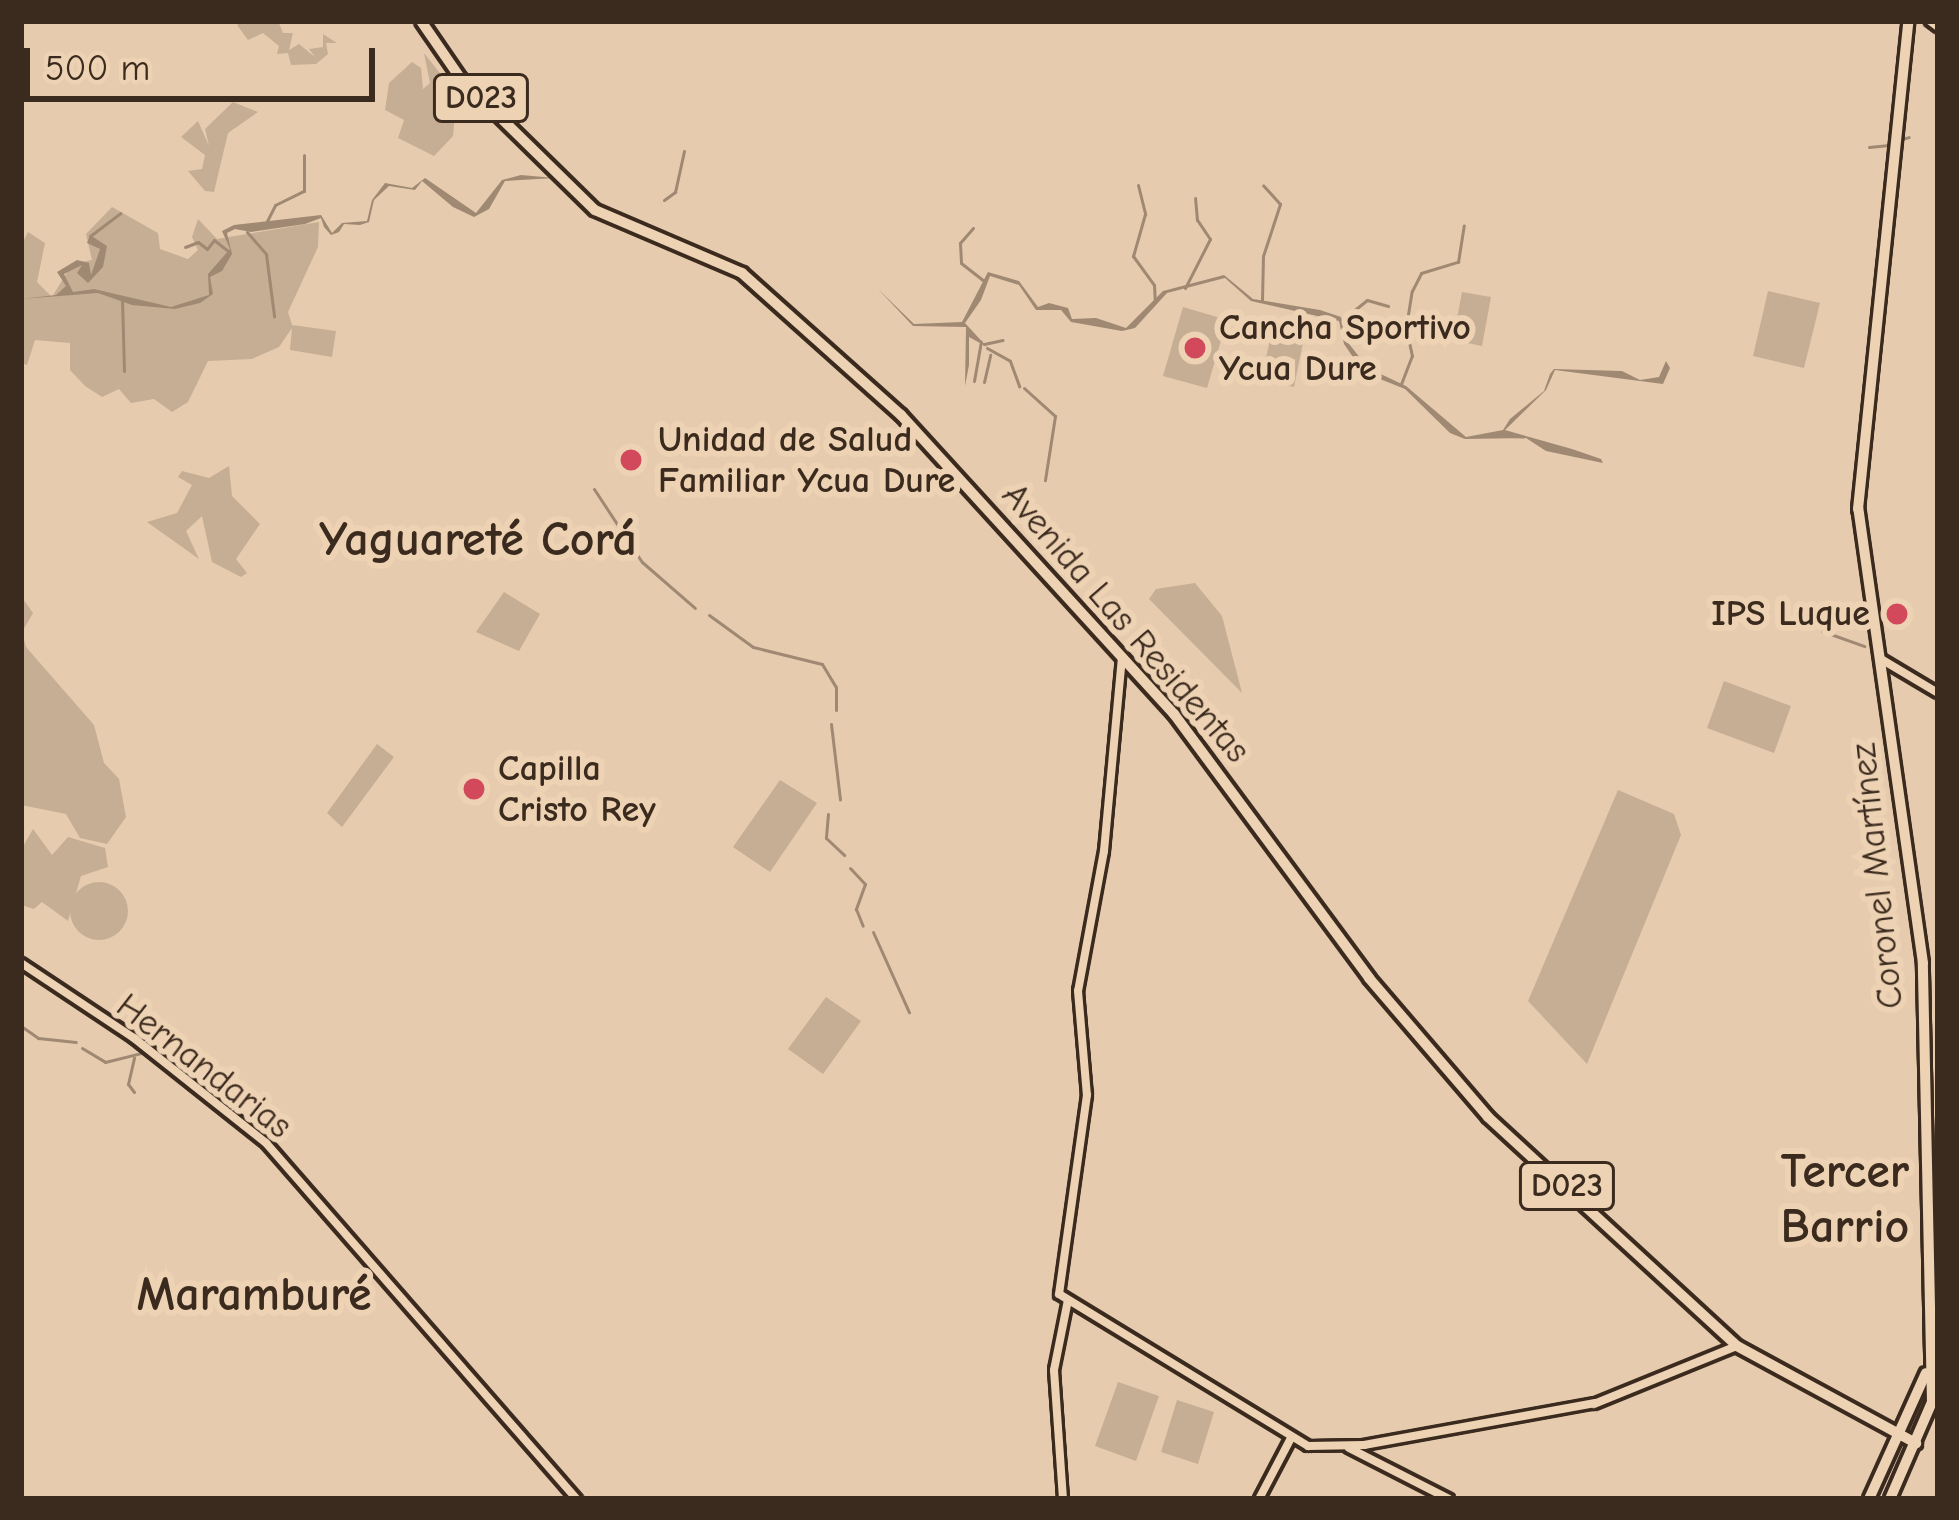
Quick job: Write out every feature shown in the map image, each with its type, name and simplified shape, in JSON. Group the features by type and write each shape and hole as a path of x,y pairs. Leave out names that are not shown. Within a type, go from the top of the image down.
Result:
{"main road":[{"name":"Avenida Las Residentas","path":"421,21 453,69 562,178 616,224 725,263 754,283 901,416 1122,657 1474,1104 1737,1346 1916,1443"},
{"name":"Coronel Martínez","path":"1908,21 1859,486 1923,964 1930,1401"},
{"path":"1869,1499 1900,1435 1930,1401"},
{"path":"1890,1499 1930,1401"}],"street":[{"path":"1880,655 1938,693"},
{"path":"1063,1499 1054,1370 1065,1298 1060,1260 1087,1095 1078,991 1104,851 1122,657"},
{"name":"Hernandarias","path":"21,962 134,1038 266,1143 577,1499"},
{"path":"1065,1298 1290,1440 1349,1448 1595,1403 1737,1346"},
{"path":"1259,1499 1290,1440"},
{"path":"1349,1448 1449,1499"}],"shaded area":[{"path":"278,21 283,33 293,33 289,50 299,44 315,57 309,49 323,47 323,34 337,43 326,43 328,54 316,64 291,65 288,53 277,54 279,46 263,33 248,40 237,25"},
{"path":"424,53 450,86 436,101 455,114 453,136 434,156 398,138 404,120 385,110 389,83 412,62 421,68 423,89 430,83"},
{"path":"233,102 258,112 228,133 214,192 205,191 188,171 202,169 205,155 181,137 198,121 209,146 205,129"},
{"path":"521,175 555,178 505,181 489,209 474,217 453,207 422,181 415,190 389,186 374,200 369,222 344,224 331,235 321,218 251,232 235,229 227,233 232,254 222,271 210,277 213,294 200,303 175,309 132,305 98,293 21,299 56,295 66,286 57,272 77,260 89,263 91,275 100,249 87,243 90,235 107,246 103,267 88,283 77,273 82,265 64,274 73,292 94,289 171,307 209,295 208,274 230,249 222,231 234,225 321,215 332,233 342,223 367,221 372,200 385,183 412,188 425,178 476,213 502,180"},
{"path":"112,207 158,233 160,249 188,259 198,250 192,237 198,219 217,239 319,222 318,247 288,312 292,325 336,331 332,357 290,350 292,328 279,347 252,359 208,361 188,402 172,412 154,399 131,403 119,389 102,397 85,386 70,370 70,343 35,340 27,365 21,363 21,246 28,232 45,243 37,282 52,297 72,264 92,260 86,234"},
{"path":"988,272 1019,281 1038,307 1049,303 1068,308 1072,319 1096,318 1126,328 1163,291 1224,275 1253,299 1341,317 1346,340 1368,368 1406,386 1466,437 1503,430 1544,391 1554,369 1622,371 1640,380 1659,377 1666,361 1670,368 1663,384 1555,370 1546,390 1505,430 1603,463 1546,451 1526,438 1465,439 1450,433 1405,389 1375,377 1355,360 1344,344 1339,321 1251,301 1225,278 1167,293 1135,328 1122,331 1071,322 1061,310 1036,310 1019,285 990,276 965,323 987,347 969,337 965,386 966,327 913,326 878,289 914,324 962,322"},
{"path":"1768,291 1820,303 1804,368 1753,356"},
{"path":"1462,292 1491,297 1482,346 1453,340"},
{"name":"Cancha Sportivo Ycua Dure","path":"1183,307 1227,320 1207,388 1163,376"},
{"path":"1272,331 1304,338 1294,387 1261,380"},
{"path":"229,466 232,496 260,524 236,559 247,573 241,577 212,562 202,516 186,531 199,559 147,522 177,513 192,485 178,477 182,471 209,478"},
{"path":"1195,583 1222,616 1242,693 1149,599 1156,589"},
{"path":"504,592 540,614 519,651 476,632"},
{"path":"21,596 33,613 22,632 26,647 94,725 104,763 119,779 126,817 107,844 80,838 66,814 21,805"},
{"path":"1724,681 1791,706 1774,753 1707,728"},
{"path":"377,744 394,757 342,827 327,813"},
{"path":"780,780 817,803 770,872 733,847"},
{"path":"1618,790 1674,814 1681,835 1587,1064 1528,1001"},
{"path":"33,829 52,855 68,837 105,848 108,867 81,876 68,921 42,902 34,909 21,905 21,850"},
{"path":"99,882 120,890 128,911 120,932 99,940 78,932 70,911 78,890"},
{"path":"826,997 861,1021 823,1074 788,1049"},
{"path":"1118,1382 1159,1396 1136,1461 1095,1446"},
{"path":"1177,1400 1214,1412 1198,1464 1161,1452"}],"waterway":[{"path":"1902,139 1909,137"},
{"path":"1869,147 1889,145"},
{"path":"664,200 675,192 684,151"},
{"path":"266,223 275,205 304,191 304,155"},
{"path":"1138,185 1145,214 1133,256 1154,285 1155,302"},
{"path":"1262,300 1263,256 1280,204 1263,185"},
{"path":"1185,288 1210,239 1197,220 1195,198"},
{"path":"90,236 120,213"},
{"path":"1401,384 1412,356 1406,327 1412,291 1421,273 1458,262 1464,225"},
{"path":"973,228 960,243 961,263 983,280"},
{"path":"247,232 266,254 274,316"},
{"path":"185,247 198,242 207,249 214,240 228,251"},
{"path":"122,299 124,371"},
{"path":"1341,321 1367,300 1388,306"},
{"path":"984,344 1003,340"},
{"path":"974,381 981,342"},
{"path":"987,348 1010,361 1019,386"},
{"path":"984,382 990,355"},
{"path":"1024,388 1055,416 1045,480"},
{"path":"594,489 642,562 695,608"},
{"path":"709,615 753,647 822,664 836,687 836,710"},
{"path":"1822,631 1864,646"},
{"path":"21,664 22,669"},
{"path":"831,724 840,799"},
{"path":"828,814 826,838 844,855"},
{"path":"850,868 865,884 856,909 863,926"},
{"path":"873,932 909,1012"},
{"path":"21,1026 38,1038 76,1042"},
{"path":"82,1048 105,1062 145,1052"},
{"path":"134,1058 128,1084 134,1092"}],"place":[{"name":"Cancha Sportivo Ycua Dure","path":"1195,348"},
{"name":"Unidad de Salud Familiar Ycua Dure","path":"631,460"},
{"name":"IPS Luque","path":"1897,614"},
{"name":"Capilla Cristo Rey","path":"474,789"}],"district":[{"name":"Yaguareté Corá","path":"478,540"},
{"name":"Tercer Barrio","path":"1845,1198"},
{"name":"Maramburé","path":"254,1295"}]}
